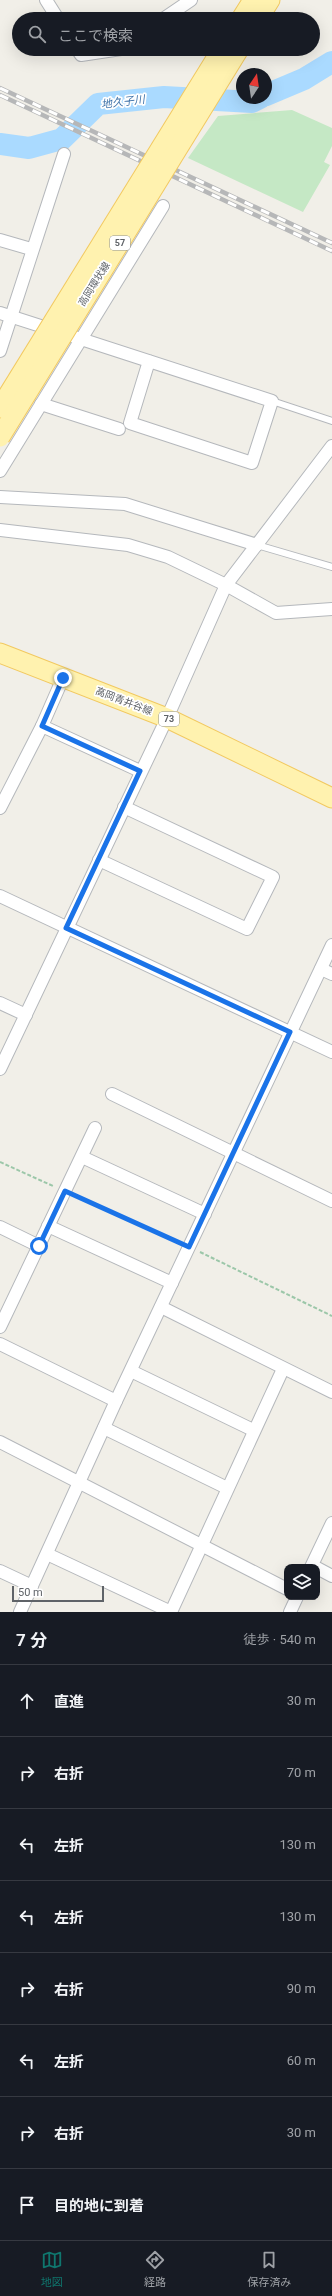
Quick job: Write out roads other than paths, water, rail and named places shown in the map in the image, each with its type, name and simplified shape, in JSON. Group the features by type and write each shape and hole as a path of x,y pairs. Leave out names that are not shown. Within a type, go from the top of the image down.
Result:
{"main road":[{"path":"245,12 252,0"},
{"path":"262,12 270,0"},
{"name":"高岡環状線","path":"0,408 218,56"},
{"name":"高岡環状線","path":"0,437 235,56"},
{"name":"高岡青井谷線","path":"0,653 167,718 332,798"}],"street":[{"path":"46,0 54,12"},
{"path":"173,12 191,0"},
{"path":"0,351 5,314 31,249 64,154"},
{"path":"0,471 163,206"},
{"path":"0,240 31,249"},
{"path":"5,314 272,401 252,463 130,424 149,361"},
{"path":"40,404 119,429"},
{"path":"0,1069 140,771 167,718 226,585 332,446"},
{"path":"0,497 125,504 257,545"},
{"path":"0,530 128,545 168,557 226,585 276,613 332,609"},
{"path":"0,808 42,726 63,678"},
{"path":"42,726 140,771"},
{"path":"99,860 247,929 273,877 124,806"},
{"path":"0,896 332,1052"},
{"path":"20,1612 116,1401 290,1032 326,971 332,945"},
{"path":"0,1003 26,1015"},
{"path":"112,1094 234,1152 332,1201"},
{"path":"0,1327 5,1305 39,1246 96,1128"},
{"path":"82,1157 205,1214"},
{"path":"48,1226 172,1283"},
{"path":"0,1227 39,1246"},
{"path":"161,1308 332,1392"},
{"path":"0,1344 116,1401"},
{"path":"47,1554 171,1612 283,1369"},
{"path":"131,1371 254,1430"},
{"path":"104,1428 227,1488"},
{"path":"0,1442 79,1484 284,1587"},
{"path":"314,1564 332,1523"},
{"path":"320,1570 332,1576"},
{"path":"0,1571 32,1586"},
{"path":"290,1612 296,1600"}],"lane":[{"path":"272,401 332,420"},
{"path":"257,545 332,567"}],"waterway":[{"name":"地久子川","path":"272,92 304,79 332,62"},
{"name":"地久子川","path":"0,144 29,148 62,139 98,104 164,97 236,101"}],"railway":[{"path":"0,88 332,243"},
{"path":"0,95 332,251"}]}
